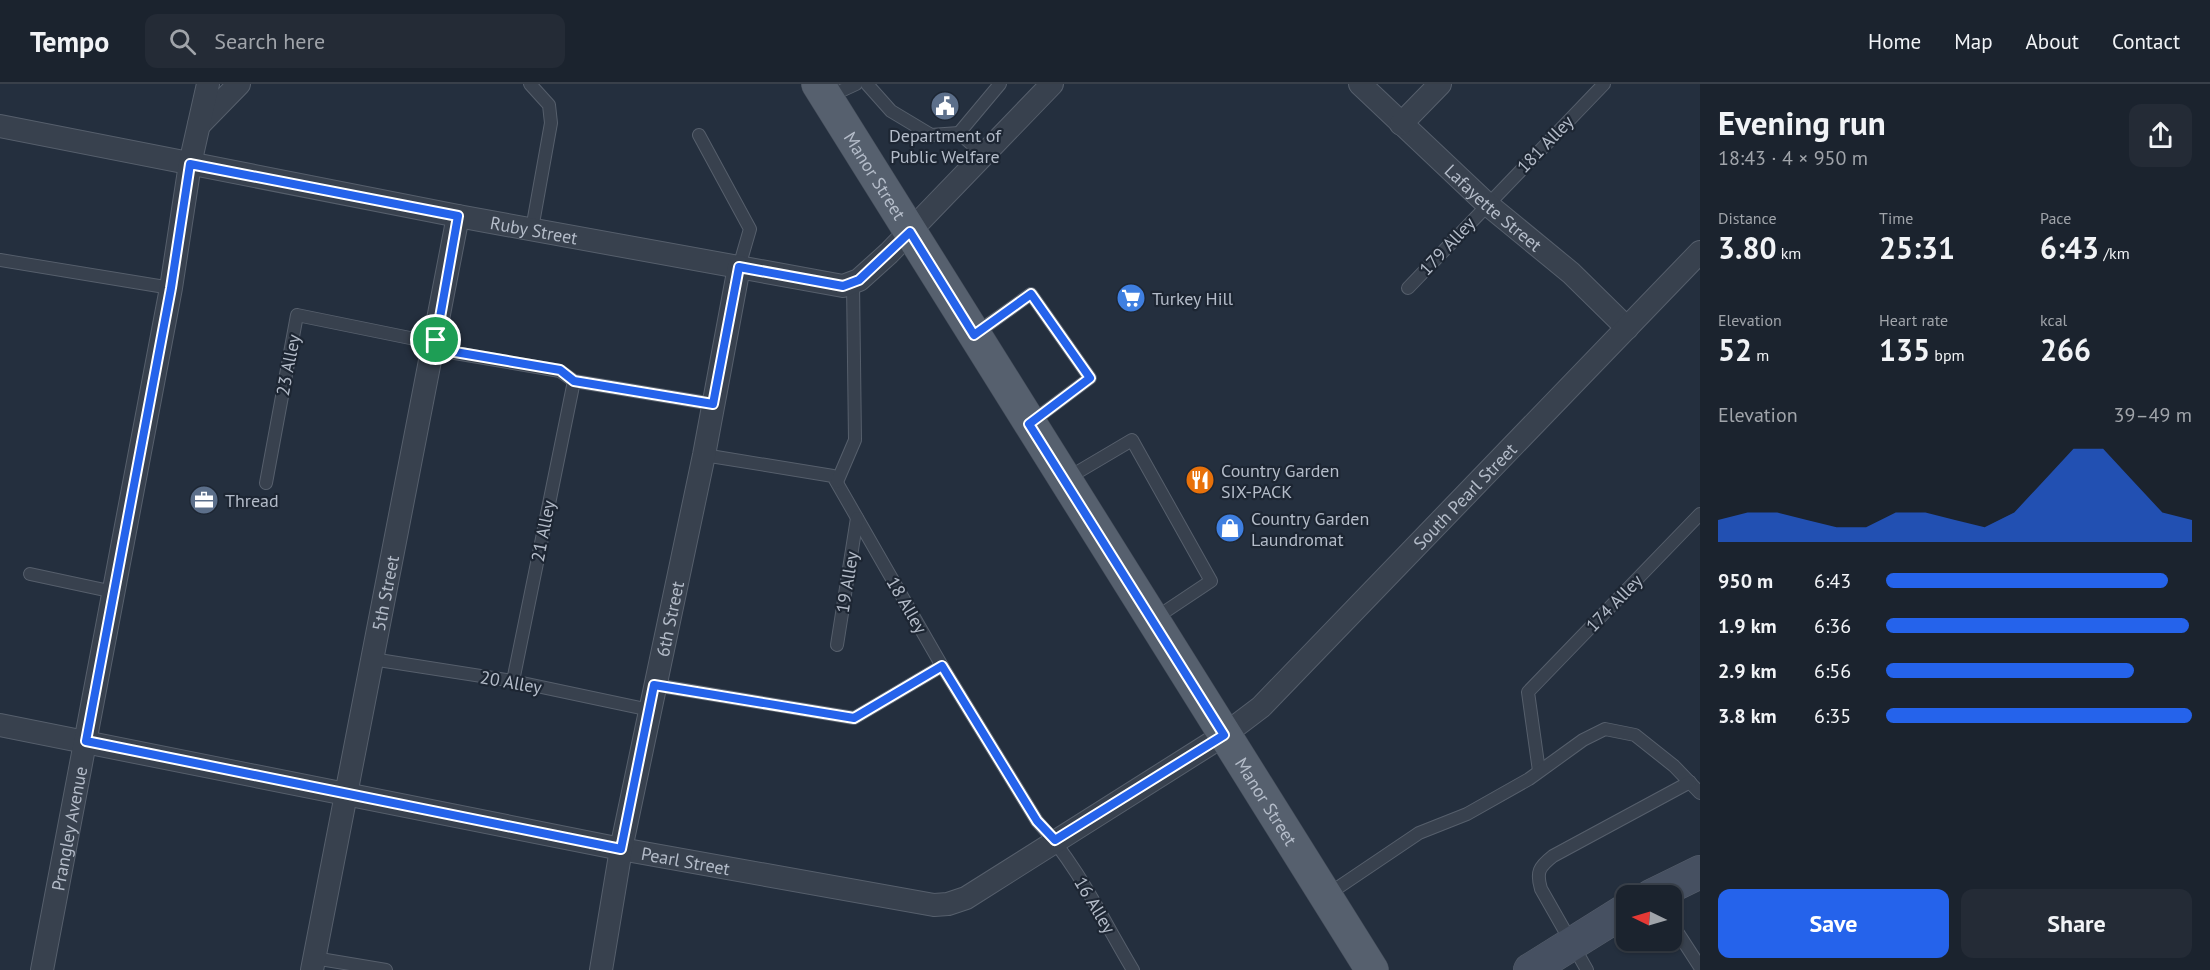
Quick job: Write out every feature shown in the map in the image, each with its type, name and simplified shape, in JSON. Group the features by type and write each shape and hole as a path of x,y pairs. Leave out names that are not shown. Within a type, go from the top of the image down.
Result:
{"main road":[{"name":"Manor Street","path":"822,91 1372,970"},
{"path":"1682,885 1700,872"},
{"path":"1530,970 1579,957 1616,920"}],"street":[{"name":"Prangley Avenue","path":"42,970 171,288 190,164 208,84"},
{"path":"199,125 239,84"},
{"path":"853,282 859,280 874,267 910,232 1052,84"},
{"name":"Lafayette Street","path":"1360,84 1486,204 1571,273 1627,328"},
{"path":"1401,124 1440,84"},
{"name":"Ruby Street","path":"0,126 458,216 843,286 853,282"},
{"name":"5th Street","path":"313,964 345,792 436,340 458,216"},
{"name":"South Pearl Street","path":"1224,735 1261,707 1700,252"},
{"name":"6th Street","path":"601,970 621,849 704,454 739,267"},
{"name":"Pearl Street","path":"0,725 345,792 621,849 934,905 948,904 966,898 1224,735"}],"lane":[{"path":"530,84 549,105 551,123 532,229"},
{"path":"822,91 856,84"},
{"path":"867,84 891,111 931,135 959,134 984,155"},
{"path":"987,84 990,98"},
{"path":"959,134 1000,84"},
{"name":"181 Alley","path":"1486,204 1604,84"},
{"path":"699,135 750,229 739,267"},
{"name":"179 Alley","path":"1408,288 1486,204"},
{"path":"0,260 171,288"},
{"path":"837,483 855,440 853,282"},
{"path":"974,335 1031,294 1090,378 1029,424"},
{"name":"23 Alley","path":"266,483 297,315 411,338 436,340"},
{"path":"436,340 455,352 560,370 574,381 713,404"},
{"name":"21 Alley","path":"513,681 574,381"},
{"path":"1065,480 1132,440 1211,581 1152,619"},
{"path":"704,454 833,476 837,483"},
{"name":"18 Alley","path":"837,483 942,666 1037,821 1055,840"},
{"name":"174 Alley","path":"1539,771 1528,692 1700,514"},
{"name":"19 Alley","path":"837,645 856,518"},
{"path":"30,574 114,592"},
{"name":"20 Alley","path":"372,659 513,681 650,710"},
{"path":"654,685 854,718 942,666"},
{"path":"1326,896 1419,833 1467,814 1539,771 1583,740 1605,729 1635,735 1674,766 1700,793"},
{"path":"1579,957 1541,889 1537,875 1541,865 1552,856 1690,782"},
{"name":"16 Alley","path":"1055,840 1133,970"},
{"path":"1682,939 1700,967"},
{"path":"313,964 386,970"}],"place":[{"name":"Department of Public Welfare","path":"945,106"},
{"name":"Turkey Hill","path":"1131,298"},
{"name":"Country Garden SIX-PACK","path":"1200,480"},
{"name":"Thread","path":"204,500"},
{"name":"Country Garden Laundromat","path":"1230,528"}],"route":[{"path":"190,164 458,216 436,340 455,352 560,370 574,381 713,404 739,267 843,286 859,280 910,232 974,335 1031,294 1090,378 1029,424 1224,735 1055,840 1037,821 942,666 854,718 654,685 621,849 86,741 171,288 190,164"}]}
